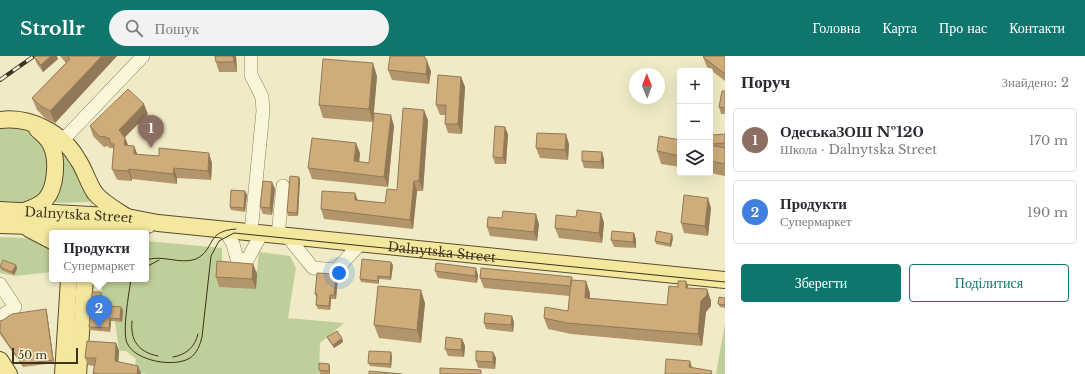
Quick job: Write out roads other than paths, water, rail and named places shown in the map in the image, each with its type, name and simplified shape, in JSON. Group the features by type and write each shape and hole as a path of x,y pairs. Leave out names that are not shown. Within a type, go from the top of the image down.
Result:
{"main road":[{"path":"0,120 13,120 29,123 46,129 63,140 78,160 96,194 122,226"},
{"path":"29,123 47,138 51,145 54,159 53,178 46,199 19,219 49,239"},
{"name":"Dalnytska Street","path":"0,210 19,219"},
{"name":"Dalnytska Street","path":"0,225 19,219 122,226 158,224 725,280"},
{"path":"63,374 69,282"},
{"path":"78,374 85,282"},
{"path":"0,360 9,374"}],"lane":[{"path":"63,140 143,56"},
{"path":"251,56 251,75 262,97 270,234 313,268 336,270 361,243"},
{"path":"225,230 233,244 237,259 247,260 270,234 283,186"},
{"path":"0,284 15,307 0,317"}],"tram line":[{"path":"149,259 158,258 184,261 196,259 202,255 219,233 226,230 236,229"},
{"path":"131,282 125,330 127,343 131,349 138,354 156,361 165,362 183,361 190,358 198,349 202,337 211,256 219,241 234,233 725,282"},
{"path":"149,265 159,260"},
{"path":"132,321 132,334 137,344 145,352 158,356"},
{"path":"173,357 189,350 195,343 198,334"}],"railway":[{"path":"0,80 34,56"}],"place":[{"name":"ОдеськаЗОШ №120","path":"151,148"},
{"name":"Продукти","path":"99,328"}]}
